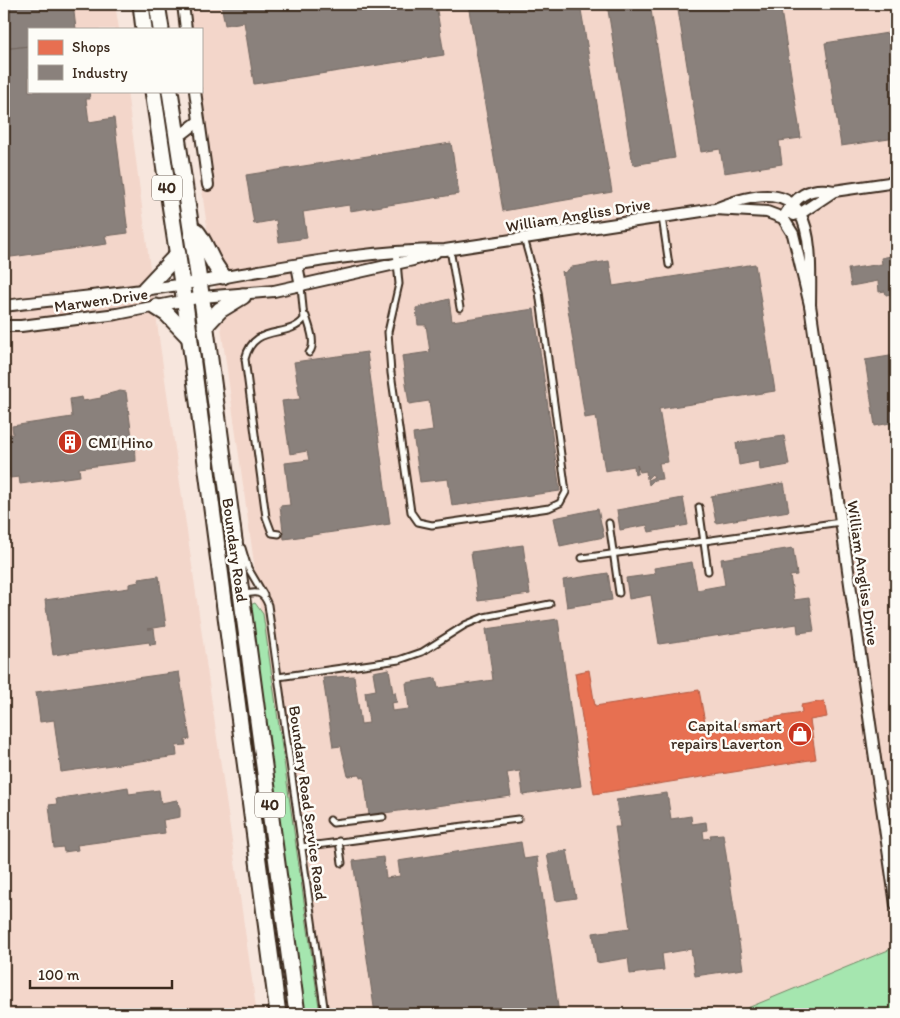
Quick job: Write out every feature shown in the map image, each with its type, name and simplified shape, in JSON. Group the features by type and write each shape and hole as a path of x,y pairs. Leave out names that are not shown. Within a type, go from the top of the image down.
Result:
{"main road":[{"path":"141,4 144,28"},
{"path":"158,4 161,28"},
{"name":"Boundary Road","path":"153,92 185,301 278,1014"},
{"name":"Boundary Road","path":"170,92 198,282 202,298 228,485 297,1014"},
{"path":"191,226 200,235 210,261 223,276"},
{"path":"146,289 178,254"},
{"path":"206,326 220,310 243,296"},
{"path":"156,306 167,314 189,337"},
{"path":"224,601 242,595"}],"street":[{"path":"183,4 186,28"},
{"path":"195,92 208,185"},
{"path":"178,138 199,121"},
{"path":"784,218 792,203 798,197 812,191 825,189 834,191 896,182"},
{"path":"784,218 801,213 834,191"},
{"name":"William Angliss Drive","path":"715,210 729,204 768,196 783,198 792,203 801,213 807,227 811,255 810,305"},
{"name":"William Angliss Drive","path":"202,298 243,296 301,286 398,264 448,250 715,210 767,212 784,218 793,234 810,305 896,904"},
{"name":"William Angliss Drive","path":"182,284 297,264 396,251 448,250"},
{"path":"297,264 301,286"},
{"name":"Marwen Drive","path":"4,306 182,284"},
{"name":"Marwen Drive","path":"4,326 40,324 202,298"}],"lane":[{"path":"662,218 669,265"},
{"path":"396,251 399,284 388,332 403,461 414,518 424,524 432,525 549,508 560,503 566,486 539,292 524,238"},
{"path":"448,250 460,308"},
{"path":"301,286 305,313 313,342 309,353"},
{"path":"279,534 272,533 266,517 246,373 246,359 248,350 254,341 263,336 300,324 305,313"},
{"name":"Boundary Road Service Road","path":"228,485 236,509 244,558 265,596 278,676 325,1014"},
{"path":"699,507 708,571"},
{"path":"582,558 841,522"},
{"path":"609,523 619,593"},
{"path":"242,595 254,592 265,596"},
{"path":"278,676 399,660 422,652 465,625 484,617 550,604"},
{"path":"330,820 334,823 384,817"},
{"path":"301,847 518,819"},
{"path":"339,841 342,863"}],"shaded area":[{"path":"4,4 115,4 119,28 28,28 28,92 127,92 160,345 257,1014 4,1014"},
{"path":"176,4 896,4 896,1014 317,1014 188,92 202,92 202,28 179,28"}],"green space":[{"path":"255,603 263,614 320,1014 303,1014 250,605"},
{"path":"896,947 896,1014 733,1014 881,953"}],"building: Shops":[{"path":"589,670 595,706 699,690 706,728 802,713 801,705 824,701 827,717 810,720 816,759 594,794 575,673"}],"building: Industry":[{"path":"4,4 73,4 76,28 28,28 28,46 4,49"},
{"path":"221,4 436,4 444,55 254,84 244,22 225,25"},
{"path":"468,4 580,4 612,192 503,211"},
{"path":"607,4 650,4 675,158 633,165"},
{"path":"677,4 780,4 801,138 779,141 782,164 724,173 720,149 701,152"},
{"path":"894,32 896,40 896,138 841,146 825,43"},
{"path":"28,46 28,92 89,92 90,99 86,99 89,122 114,118 128,233 105,236 107,244 4,258 4,49"},
{"path":"451,143 459,194 350,211 349,205 303,212 307,238 279,242 276,220 254,224 246,175"},
{"path":"896,255 896,293 886,295 885,291 879,292 878,281 851,286 848,269 882,264 881,258"},
{"path":"609,261 613,286 755,264 775,391 659,409 668,462 659,463 662,479 654,480 649,485 648,480 654,477 652,474 647,479 646,471 640,472 637,465 638,473 635,475 634,466 605,471 596,416 585,418 562,271 564,273 572,267"},
{"path":"449,299 452,321 534,309 560,491 452,506 448,479 420,482 413,434 433,431 429,401 409,404 402,356 430,352 426,325 418,325 416,308"},
{"path":"367,352 390,524 284,539 280,506 290,505 285,463 309,460 307,451 290,454 282,401 300,399 294,362"},
{"path":"896,355 896,464 890,423 875,426 865,360"},
{"name":"CMI Hino","path":"120,391 126,392 132,437 135,437 136,461 79,468 80,476 20,484 19,477 10,478 4,435 13,434 12,426 72,417 70,399 82,397 83,401 101,398 101,396"},
{"path":"784,436 789,465 760,470 759,461 739,465 736,443"},
{"path":"784,483 789,511 716,523 711,496"},
{"path":"683,498 688,525 649,532 647,525 620,530 617,510"},
{"path":"598,509 604,537 560,546 554,518"},
{"path":"523,545 530,594 478,601 471,552"},
{"path":"793,548 797,575 790,576 794,600 809,598 814,631 798,633 797,624 659,644 651,595 629,599 626,578 655,574 654,568 692,562 697,590 725,585 721,559"},
{"path":"608,573 612,600 567,607 563,580"},
{"path":"159,576 166,626 148,629 154,629 156,644 150,645 149,642 53,655 45,600 129,588 129,584 139,582 139,579"},
{"path":"558,619 581,786 523,795 520,771 507,773 511,796 369,815 364,777 360,778 360,775 348,776 341,746 333,747 323,678 354,676 361,724 369,723 365,692 376,690 373,672 389,669 393,693 395,692 397,702 391,703 392,711 409,709 406,683 436,678 438,688 493,680 486,629"},
{"path":"179,672 190,739 185,740 186,745 176,746 177,756 61,772 54,720 40,722 36,692"},
{"path":"128,787 129,794 159,790 161,803 177,800 180,817 163,820 165,833 77,845 78,850 64,852 63,847 54,848 49,805 57,804 56,799"},
{"path":"667,793 671,819 691,816 692,824 706,822 707,830 703,831 704,839 711,838 710,835 723,834 743,969 695,976 691,949 662,954 664,970 630,974 628,958 597,963 593,933 630,928 615,827 620,827 616,800"},
{"path":"521,842 524,859 537,857 559,1014 375,1014 353,861 383,857 386,878 400,876 398,861"},
{"path":"567,850 576,898 556,901 547,854"}],"place":[{"name":"CMI Hino","path":"70,442"},
{"name":"Capital smart repairs Laverton","path":"800,734"}]}
